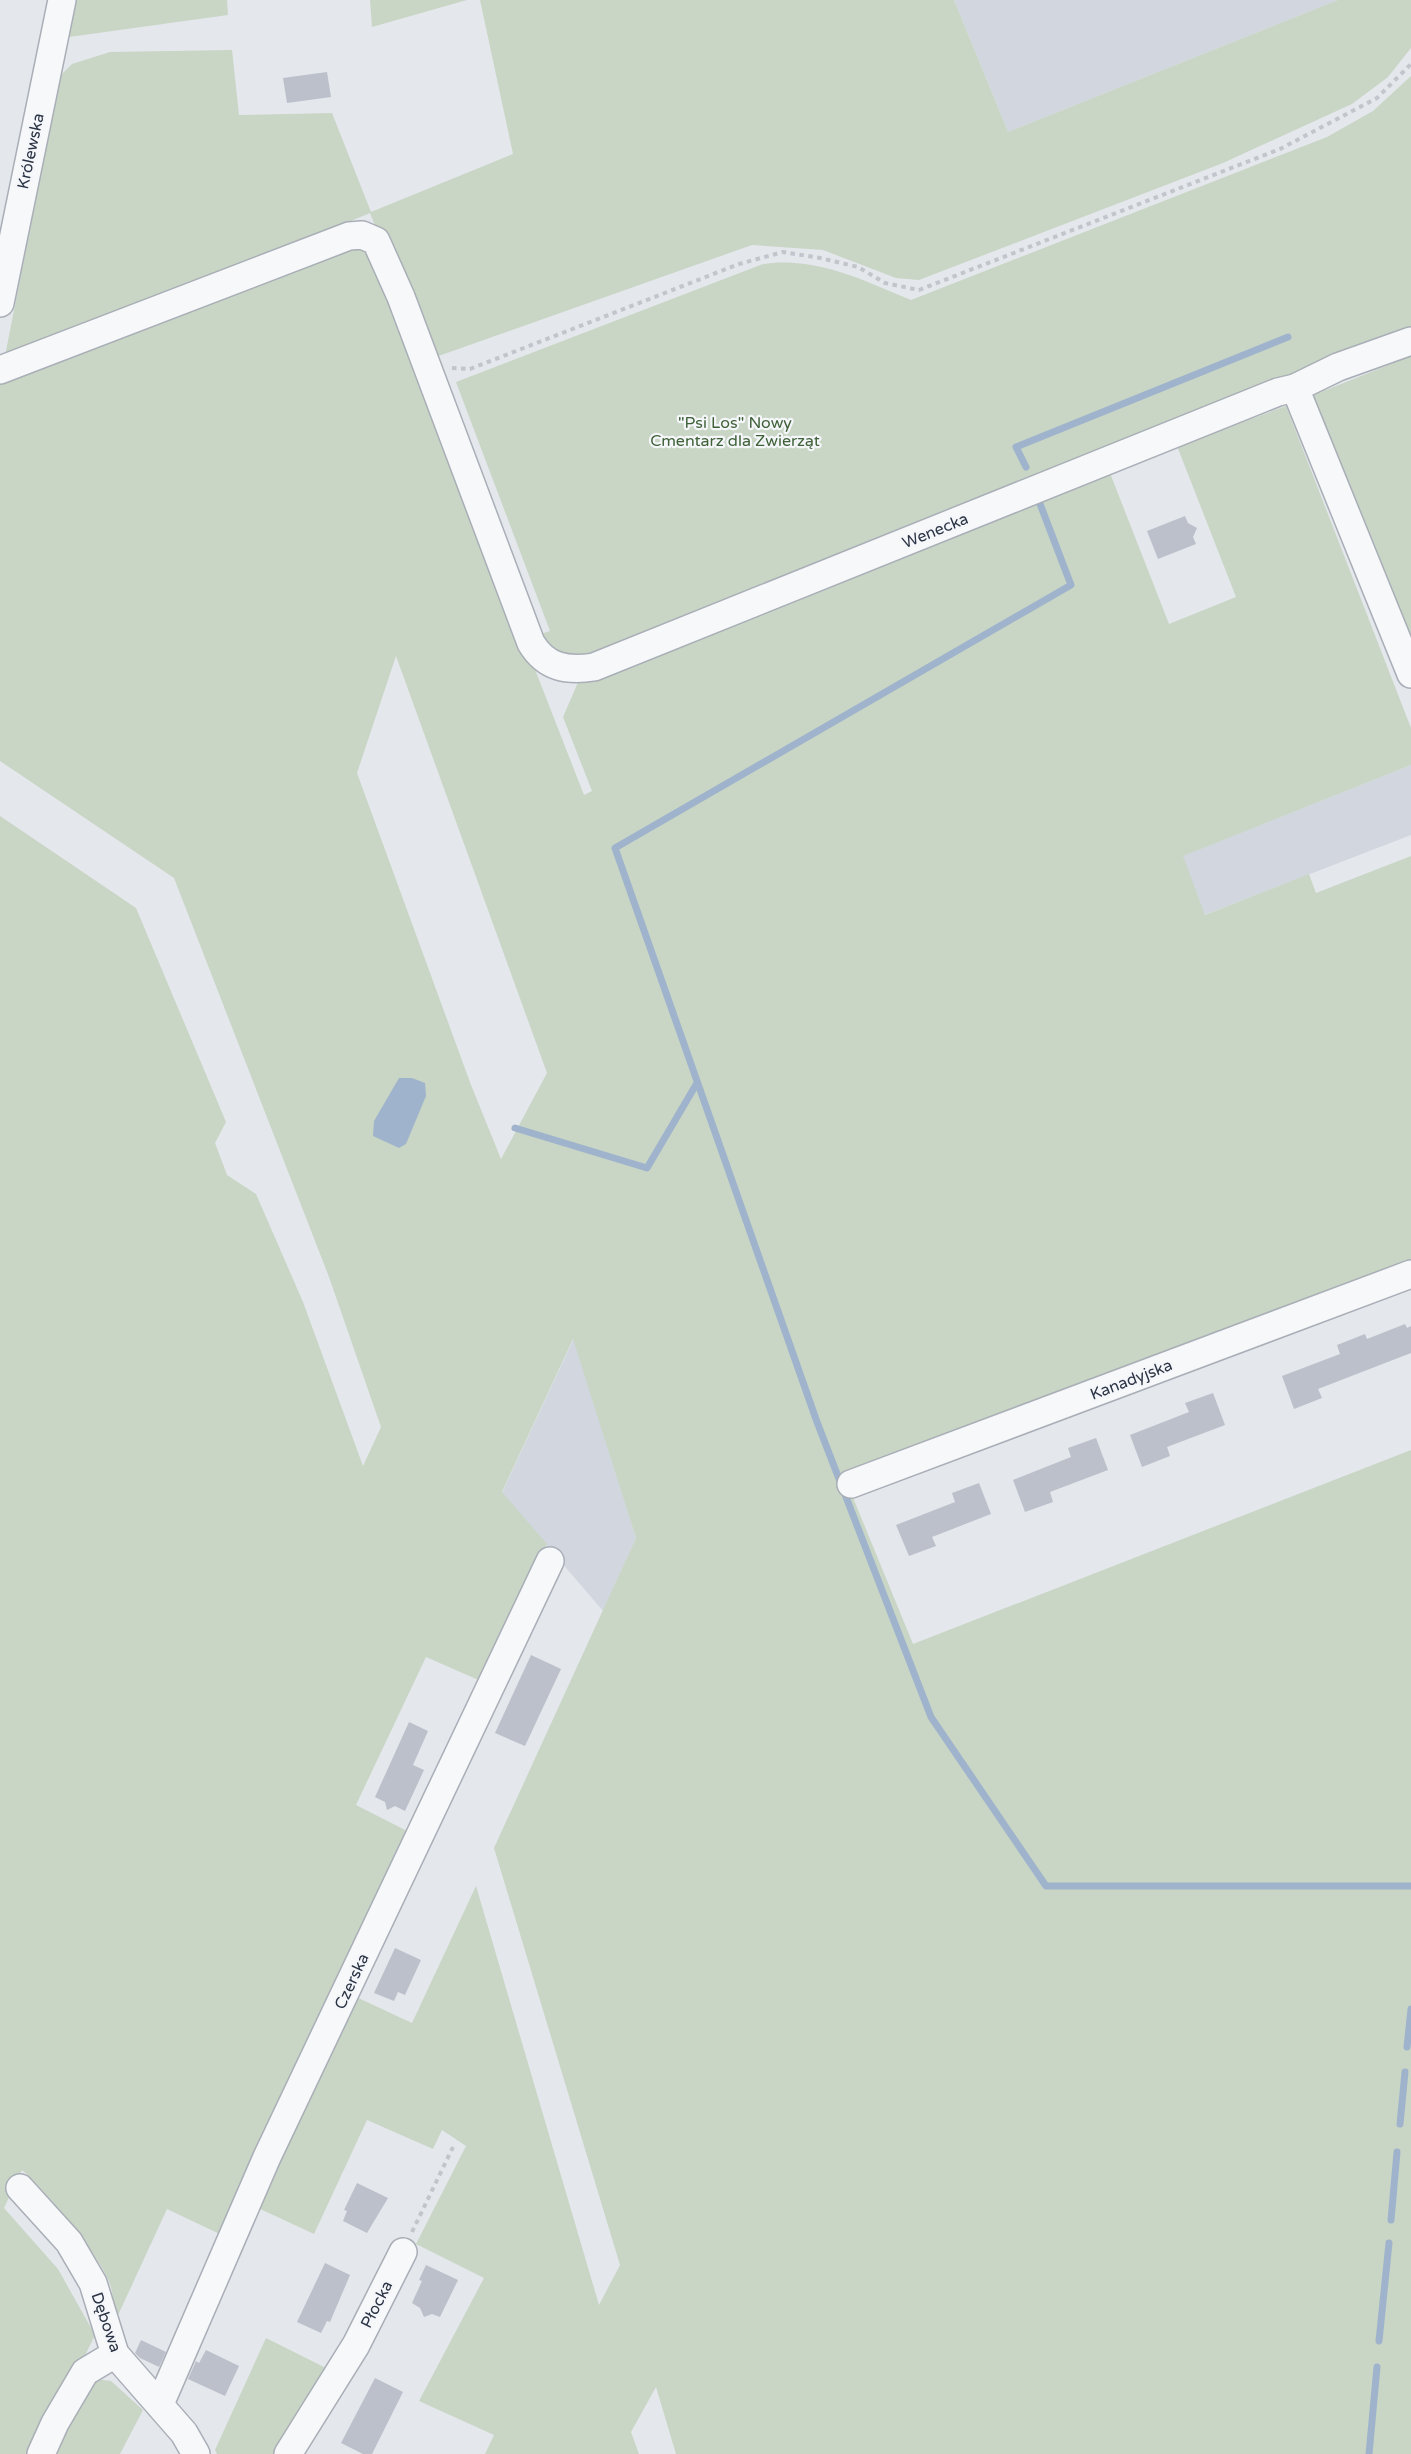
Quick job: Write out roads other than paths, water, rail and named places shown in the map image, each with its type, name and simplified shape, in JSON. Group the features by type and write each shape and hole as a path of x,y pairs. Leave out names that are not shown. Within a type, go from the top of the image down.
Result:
{"street":[{"name":"Królewska","path":"0,303 8,223 62,0"},
{"name":"Wenecka","path":"0,370 338,240 362,235 376,242 387,262 531,643 543,660 561,668 575,670 594,667 1294,388 1338,367 1411,341"},
{"path":"1294,388 1411,674"},
{"name":"Kanadyjska","path":"851,1484 1411,1274"},
{"name":"Czerska","path":"160,2404 267,2157 550,1561"},
{"name":"Dębowa","path":"20,2188 69,2242 93,2283 115,2354 184,2433 196,2454"},
{"name":"Płocka","path":"288,2454 356,2345 403,2252"},
{"path":"41,2454 55,2423 85,2372 115,2354"}],"water":[{"path":"399,1078 412,1078 425,1083 426,1096 406,1144 399,1148 373,1136 374,1121"}],"waterway":[{"path":"1026,467 1016,447 1288,337"},
{"path":"1037,496 1071,585 615,848 817,1422 931,1717 1046,1886 1411,1886"},
{"path":"515,1128 647,1168 697,1083"},
{"path":"1407,2047 1411,2009"},
{"path":"1400,2124 1405,2072"},
{"path":"1391,2220 1397,2152"},
{"path":"1379,2341 1389,2243"},
{"path":"1369,2454 1377,2367"}],"park label":[{"name":"\"Psi Los\" Nowy Cmentarz dla Zwierząt","path":"735,431"}]}
